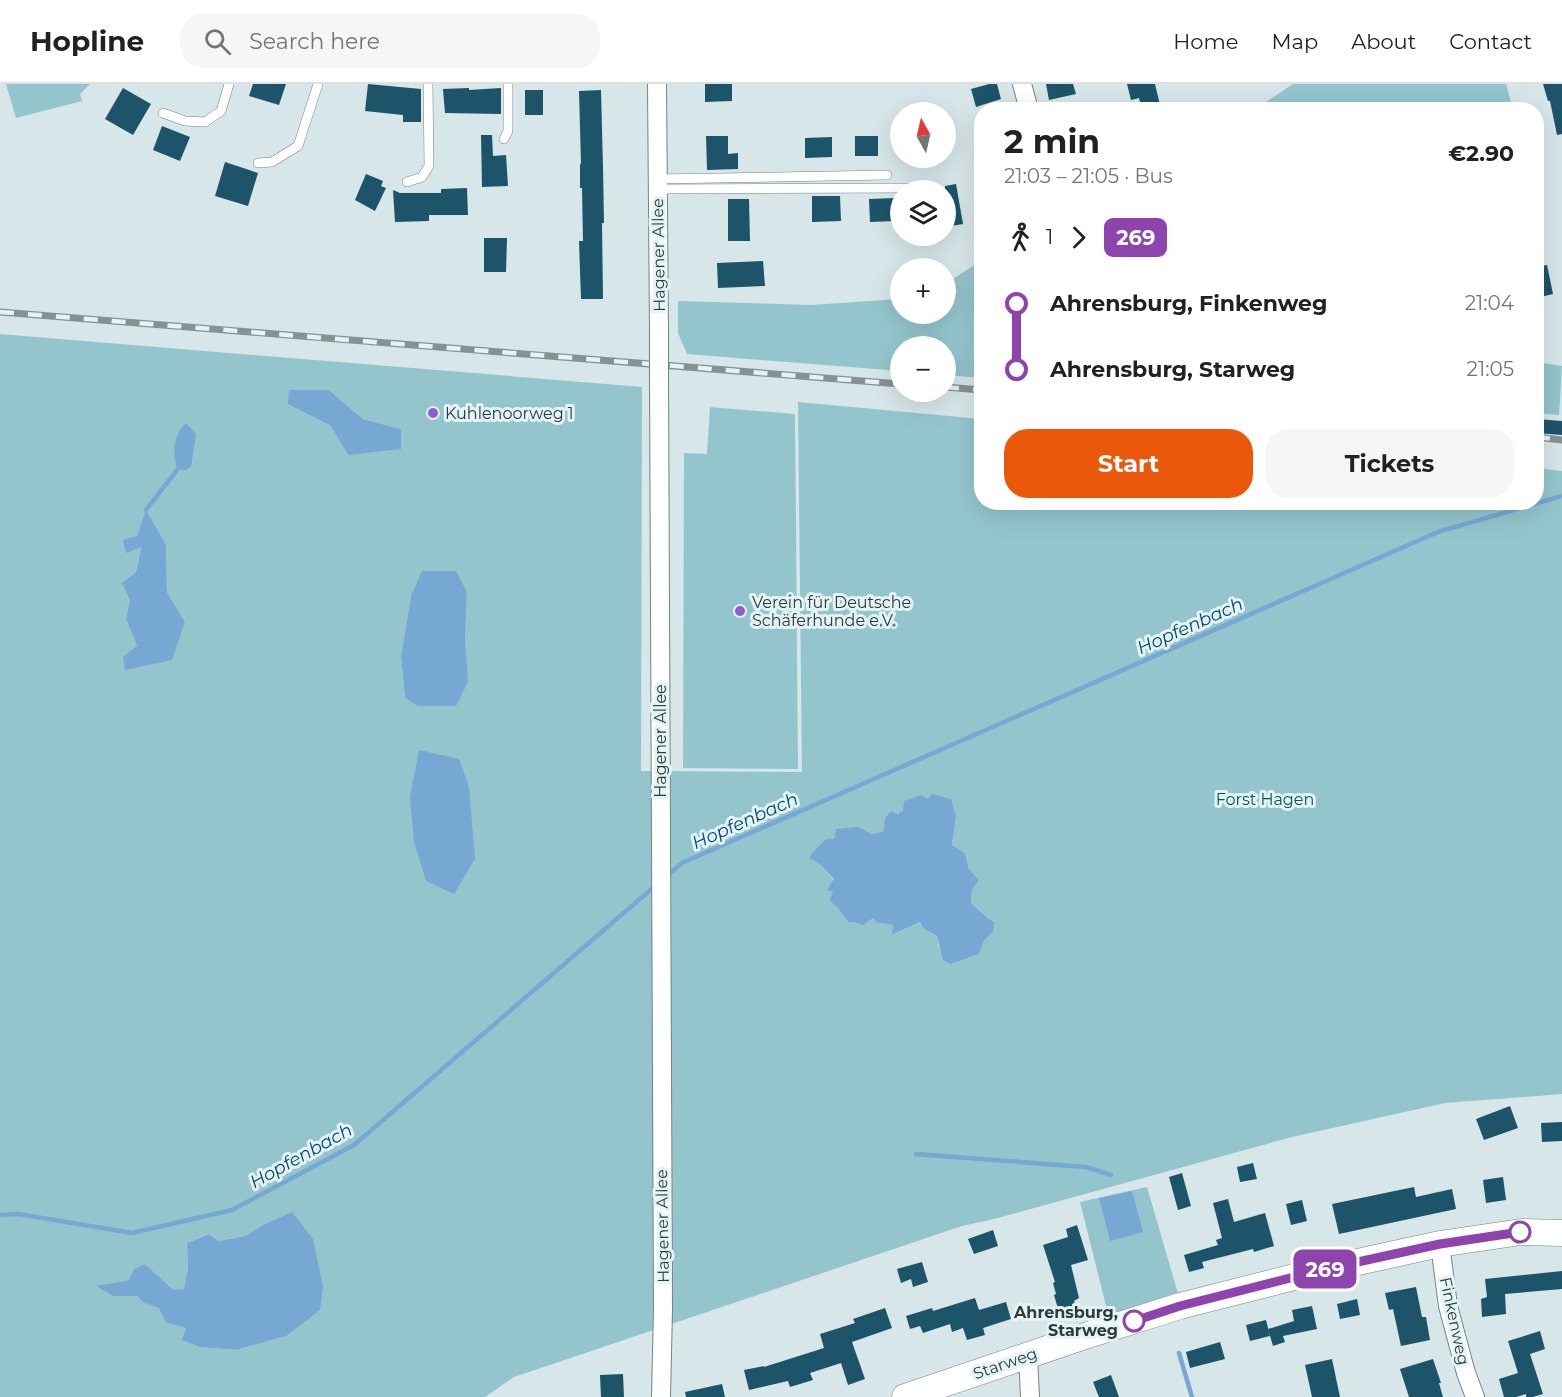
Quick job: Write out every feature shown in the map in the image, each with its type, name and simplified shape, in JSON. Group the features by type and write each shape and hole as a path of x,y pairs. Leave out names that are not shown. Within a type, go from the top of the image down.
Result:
{"street":[{"name":"Hagener Allee","path":"657,84 663,1309 661,1397"},
{"path":"1022,84 1027,102"},
{"name":"Starweg","path":"905,1397 1180,1306 1326,1269 1440,1244 1521,1232 1562,1233"},
{"name":"Finkenweg","path":"1440,1244 1448,1306 1474,1397"},
{"path":"1028,1356 1030,1397"}],"lane":[{"path":"163,113 185,121 205,122 221,111 229,84"},
{"path":"258,163 272,162 298,146 318,84"},
{"path":"407,182 422,177 429,166 428,84"},
{"path":"504,139 508,131 508,84"},
{"path":"658,184 887,175"},
{"path":"658,184 890,188"}],"green space":[{"path":"6,84 90,84 80,94 82,101 16,118"},
{"path":"1293,84 1506,84 1511,102 1266,102"},
{"path":"974,265 974,377 956,376 956,336 890,336 890,370 687,354 678,333 678,301 811,305 890,300 890,324 956,324 956,277"},
{"name":"Forst Hagen","path":"0,334 642,387 641,771 802,772 798,402 974,418 974,510 1544,510 1544,469 1562,471 1562,1094 1445,1103 1292,1137 962,1226 514,1377 485,1397 0,1397","holes":["329,390 363,419 401,429 348,455 330,425","146,511 166,545 167,592 185,622 137,646 126,619 141,547 137,536","467,592 465,642 405,698 401,656 411,596","927,799 956,817 952,845 965,853 969,869 979,880 972,890 971,903 990,920 993,932 984,941 979,954 951,964 939,947 937,936 924,929 920,922 893,935 894,925 877,923 873,917 848,922 829,900 833,892 828,890 834,880 819,864 809,858 834,840 859,827 872,834 884,831 898,814","261,1226 286,1336 236,1350 199,1347 183,1340 186,1328 159,1308 145,1303 137,1296 113,1296 97,1286 129,1280 145,1264 173,1291 184,1289 188,1267 187,1243 209,1234 218,1241 245,1236"]},
{"path":"1544,363 1562,366 1559,415 1544,414"},
{"name":"Verein für Deutsche Schäferhunde e.V.","path":"710,407 795,414 798,769 683,768 684,453 707,454"},
{"path":"1147,1187 1179,1297 1108,1314 1080,1202"}],"shaded area":[{"path":"289,390 329,390 363,419 401,429 401,449 348,455 330,425 288,404"},
{"path":"186,423 196,434 191,467 186,470 177,470 176,439"},
{"path":"146,510 166,545 167,592 185,622 172,660 125,670 123,657 137,646 126,619 130,600 122,583 136,572 141,547 126,553 123,540 137,536"},
{"path":"422,571 456,571 467,592 465,642 468,682 456,706 418,706 405,698 401,656 411,596"},
{"path":"419,750 459,759 469,787 475,859 454,894 426,881 414,842 410,797"},
{"path":"932,794 951,799 956,817 952,845 965,853 969,869 979,880 972,890 971,903 994,922 993,932 984,941 979,954 951,964 943,960 937,936 924,929 920,922 892,935 893,925 877,923 873,918 863,925 848,922 829,900 833,892 827,890 834,879 819,864 809,858 826,839 834,839 836,829 859,827 872,834 884,831 885,818 891,811 898,814 903,811 904,801 921,795 928,799"},
{"path":"1132,1191 1143,1232 1110,1241 1099,1198"},
{"path":"292,1212 313,1239 323,1287 320,1310 286,1336 236,1350 199,1347 182,1340 186,1328 166,1322 159,1308 144,1303 137,1296 113,1296 96,1286 129,1280 134,1269 145,1264 173,1290 184,1289 188,1267 187,1243 209,1234 218,1241 245,1236"}],"building":[{"path":"253,84 286,84 279,105 249,96"},
{"path":"368,84 421,89 421,122 403,122 403,115 365,111"},
{"path":"705,84 732,84 732,101 705,102"},
{"path":"997,84 1001,99 992,102 975,102 971,89"},
{"path":"1046,84 1073,84 1076,94 1049,100"},
{"path":"1127,84 1155,84 1159,102 1140,102 1139,98 1131,100"},
{"path":"1543,84 1562,84 1562,134 1557,135 1550,101 1548,101"},
{"path":"123,88 151,104 133,135 105,119"},
{"path":"469,88 469,90 501,88 501,114 445,113 443,89"},
{"path":"525,90 543,90 543,115 525,115"},
{"path":"601,90 603,299 581,299 579,241 583,241 579,91"},
{"path":"162,126 190,137 180,161 153,150"},
{"path":"481,135 492,135 493,156 506,155 508,186 482,187"},
{"path":"706,136 728,136 728,154 738,153 738,169 707,170"},
{"path":"855,136 878,136 878,156 855,156"},
{"path":"832,137 832,157 805,158 805,138"},
{"path":"225,162 258,173 248,206 215,196"},
{"path":"366,174 383,181 381,186 386,188 375,211 355,200"},
{"path":"956,184 963,224 956,225"},
{"path":"467,188 468,215 429,215 429,221 395,222 393,190 400,193 441,193 441,189"},
{"path":"812,196 840,196 841,221 812,222"},
{"path":"890,198 890,221 870,222 869,199"},
{"path":"728,199 749,199 750,241 728,241"},
{"path":"484,238 507,238 506,272 484,272"},
{"path":"763,261 765,286 718,288 717,263"},
{"path":"1547,265 1553,294 1544,296 1544,266"},
{"path":"1544,420 1562,421 1562,435 1544,434"},
{"path":"1510,1106 1518,1128 1484,1140 1476,1119"},
{"path":"1562,1122 1562,1141 1542,1142 1541,1123"},
{"path":"1253,1163 1257,1179 1240,1182 1237,1167"},
{"path":"1182,1173 1191,1206 1178,1210 1169,1177"},
{"path":"1503,1177 1506,1200 1486,1203 1483,1180"},
{"path":"1414,1187 1416,1197 1452,1189 1456,1209 1339,1234 1332,1204"},
{"path":"1228,1199 1234,1222 1265,1213 1274,1246 1202,1262 1204,1268 1189,1272 1184,1255 1218,1245 1216,1240 1222,1238 1213,1203"},
{"path":"1302,1200 1307,1221 1291,1225 1286,1204"},
{"path":"1077,1225 1088,1260 1071,1265 1079,1298 1074,1301 1076,1308 1059,1312 1054,1295 1056,1294 1053,1283 1055,1282 1043,1245 1068,1237 1066,1229"},
{"path":"993,1230 998,1246 974,1254 968,1239"},
{"path":"922,1262 928,1282 913,1287 911,1279 901,1283 897,1269"},
{"path":"1562,1271 1562,1289 1505,1294 1506,1314 1482,1317 1481,1299 1487,1297 1485,1279"},
{"path":"1416,1287 1422,1317 1426,1317 1430,1340 1401,1346 1393,1309 1389,1310 1385,1293"},
{"path":"975,1298 979,1310 1006,1302 1011,1319 983,1328 985,1335 967,1340 963,1328 952,1332 950,1324 923,1333 920,1326 910,1329 906,1316 932,1308 933,1311"},
{"path":"1357,1299 1360,1315 1340,1319 1337,1304"},
{"path":"1312,1306 1317,1329 1283,1336 1285,1342 1273,1346 1268,1329 1294,1321 1292,1310"},
{"path":"885,1308 892,1328 852,1342 865,1379 848,1385 841,1363 810,1373 813,1380 790,1387 788,1381 749,1390 744,1370 764,1367 824,1348 820,1334 855,1323 853,1319"},
{"path":"1266,1320 1270,1336 1250,1341 1246,1325"},
{"path":"1540,1331 1545,1349 1530,1354 1543,1394 1533,1397 1526,1397 1526,1394 1504,1397 1499,1379 1518,1373 1508,1341"},
{"path":"1220,1342 1225,1359 1190,1368 1186,1352"},
{"path":"1332,1359 1340,1397 1312,1397 1305,1365"},
{"path":"1433,1359 1443,1397 1409,1397 1400,1369"},
{"path":"623,1374 624,1397 601,1397 600,1375"},
{"path":"1111,1375 1119,1397 1099,1397 1093,1382"},
{"path":"722,1384 725,1397 686,1397 685,1392"}],"waterway":[{"path":"146,510 177,470"},
{"name":"Hopfenbach","path":"1544,501 1562,496"},
{"name":"Hopfenbach","path":"666,877 682,863 1438,532 1514,510"},
{"name":"Hopfenbach","path":"0,1215 18,1214 132,1233 232,1210 354,1145 655,886"},
{"path":"916,1154 1086,1167 1111,1175"},
{"path":"1179,1353 1192,1397"}],"railway":[{"path":"0,312 890,383"},
{"path":"956,388 974,389"},
{"path":"1544,438 1562,440"}],"bus line":[{"name":"269","path":"1134,1321 1180,1306 1326,1269 1440,1244 1520,1232"}],"place":[{"name":"Kuhlenoorweg 1","path":"433,413"},
{"name":"Verein für Deutsche Schäferhunde e.V.","path":"740,611"},
{"name":"Ahrensburg, Starweg","path":"1134,1321"}]}
